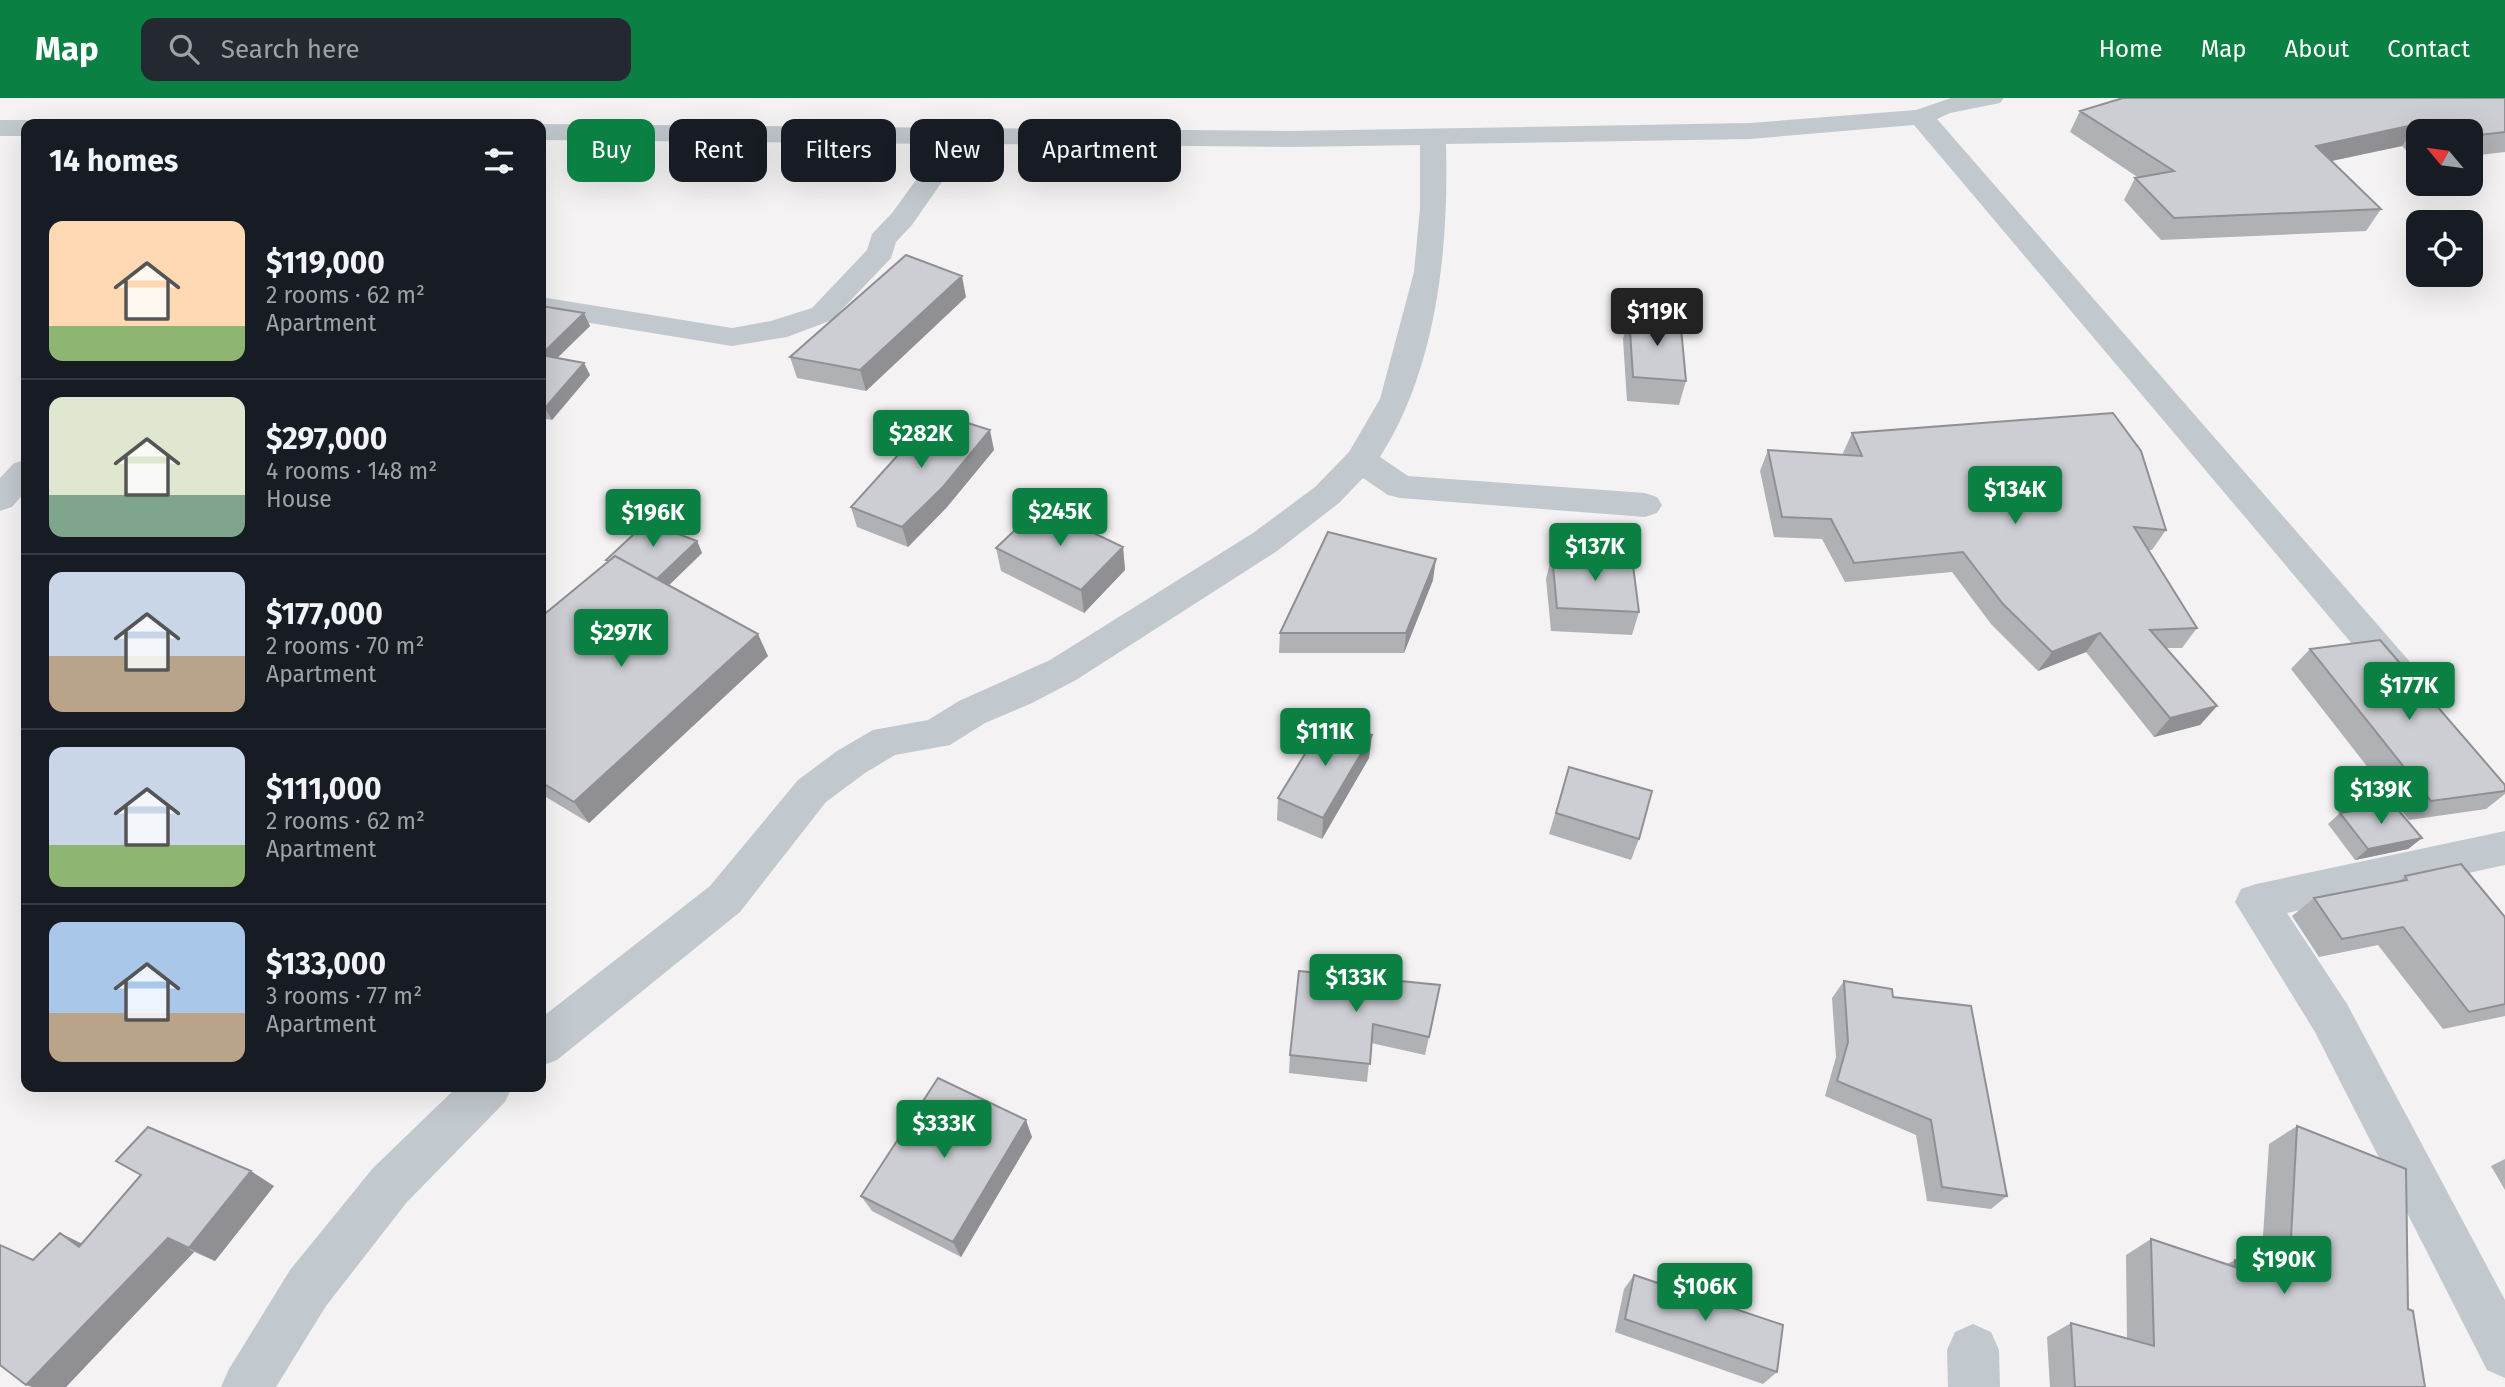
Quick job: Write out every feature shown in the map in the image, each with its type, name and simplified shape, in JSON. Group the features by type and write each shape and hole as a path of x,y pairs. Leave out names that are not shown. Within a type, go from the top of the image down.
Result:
{"street":[{"path":"1004,136 1289,139 1750,131 1921,117 1943,107 1991,98"},
{"path":"1921,117 2424,704"},
{"path":"0,128 21,128"},
{"path":"546,132 910,135"},
{"path":"546,1041 725,899 813,791 851,762 887,741 936,734 972,712 1019,693 1063,670 1265,542 1327,495 1361,460 1381,430 1396,399 1428,272 1434,208 1433,137"},
{"path":"546,307 630,319 693,333 732,337 776,330 821,314 838,300 881,252 882,240 902,219 928,182"},
{"path":"1361,460 1400,487 1645,505"},
{"path":"0,499 21,476"},
{"path":"2505,848 2256,902 2331,1018 2505,1353"},
{"path":"247,1387 308,1288 390,1185 484,1092"}],"building":[{"path":"2123,98 2505,98 2505,132 2483,135 2483,119 2406,119 2406,126 2316,146 2381,209 2174,218 2135,178 2174,171 2080,111"},
{"path":"906,255 962,276 860,370 790,357"},
{"path":"546,307 584,313 546,350"},
{"path":"1629,315 1680,318 1686,381 1633,377"},
{"path":"546,356 584,363 546,407"},
{"path":"936,413 990,430 943,487 902,527 851,507"},
{"path":"2113,413 2141,451 2166,530 2134,527 2197,628 2150,630 2217,706 2170,718 2100,633 2052,652 2003,604 1963,552 1854,563 1831,519 1782,517 1768,450 1862,456 1852,433"},
{"path":"1039,507 1123,547 1081,590 996,548"},
{"path":"647,522 697,541 657,579 615,556 609,561 606,560"},
{"path":"1328,532 1436,559 1406,633 1280,633"},
{"path":"1552,555 1632,558 1639,612 1557,608"},
{"path":"615,556 758,634 574,802 546,785 546,613"},
{"path":"2380,640 2505,785 2505,791 2431,801 2310,649"},
{"path":"1327,718 1372,735 1323,818 1278,798"},
{"path":"1569,767 1652,791 1639,839 1556,813"},
{"path":"2394,805 2422,838 2368,849 2340,813"},
{"path":"2461,864 2505,917 2505,1004 2469,1012 2403,927 2342,939 2314,898 2407,880 2405,876"},
{"path":"1299,971 1440,985 1429,1037 1373,1024 1370,1064 1290,1055"},
{"path":"1844,981 1892,989 1893,997 1971,1006 2007,1196 1942,1187 1931,1120 1837,1081 1848,1042"},
{"path":"938,1078 1026,1120 953,1242 861,1196"},
{"path":"2297,1126 2406,1169 2408,1309 2413,1311 2425,1387 2075,1387 2071,1323 2154,1346 2151,1239 2235,1267 2235,1260 2289,1275"},
{"path":"148,1127 251,1171 189,1248 168,1238 26,1385 0,1365 0,1245 33,1260 60,1233 79,1247 141,1175 116,1161"},
{"path":"1634,1275 1783,1325 1777,1372 1625,1319"}]}
